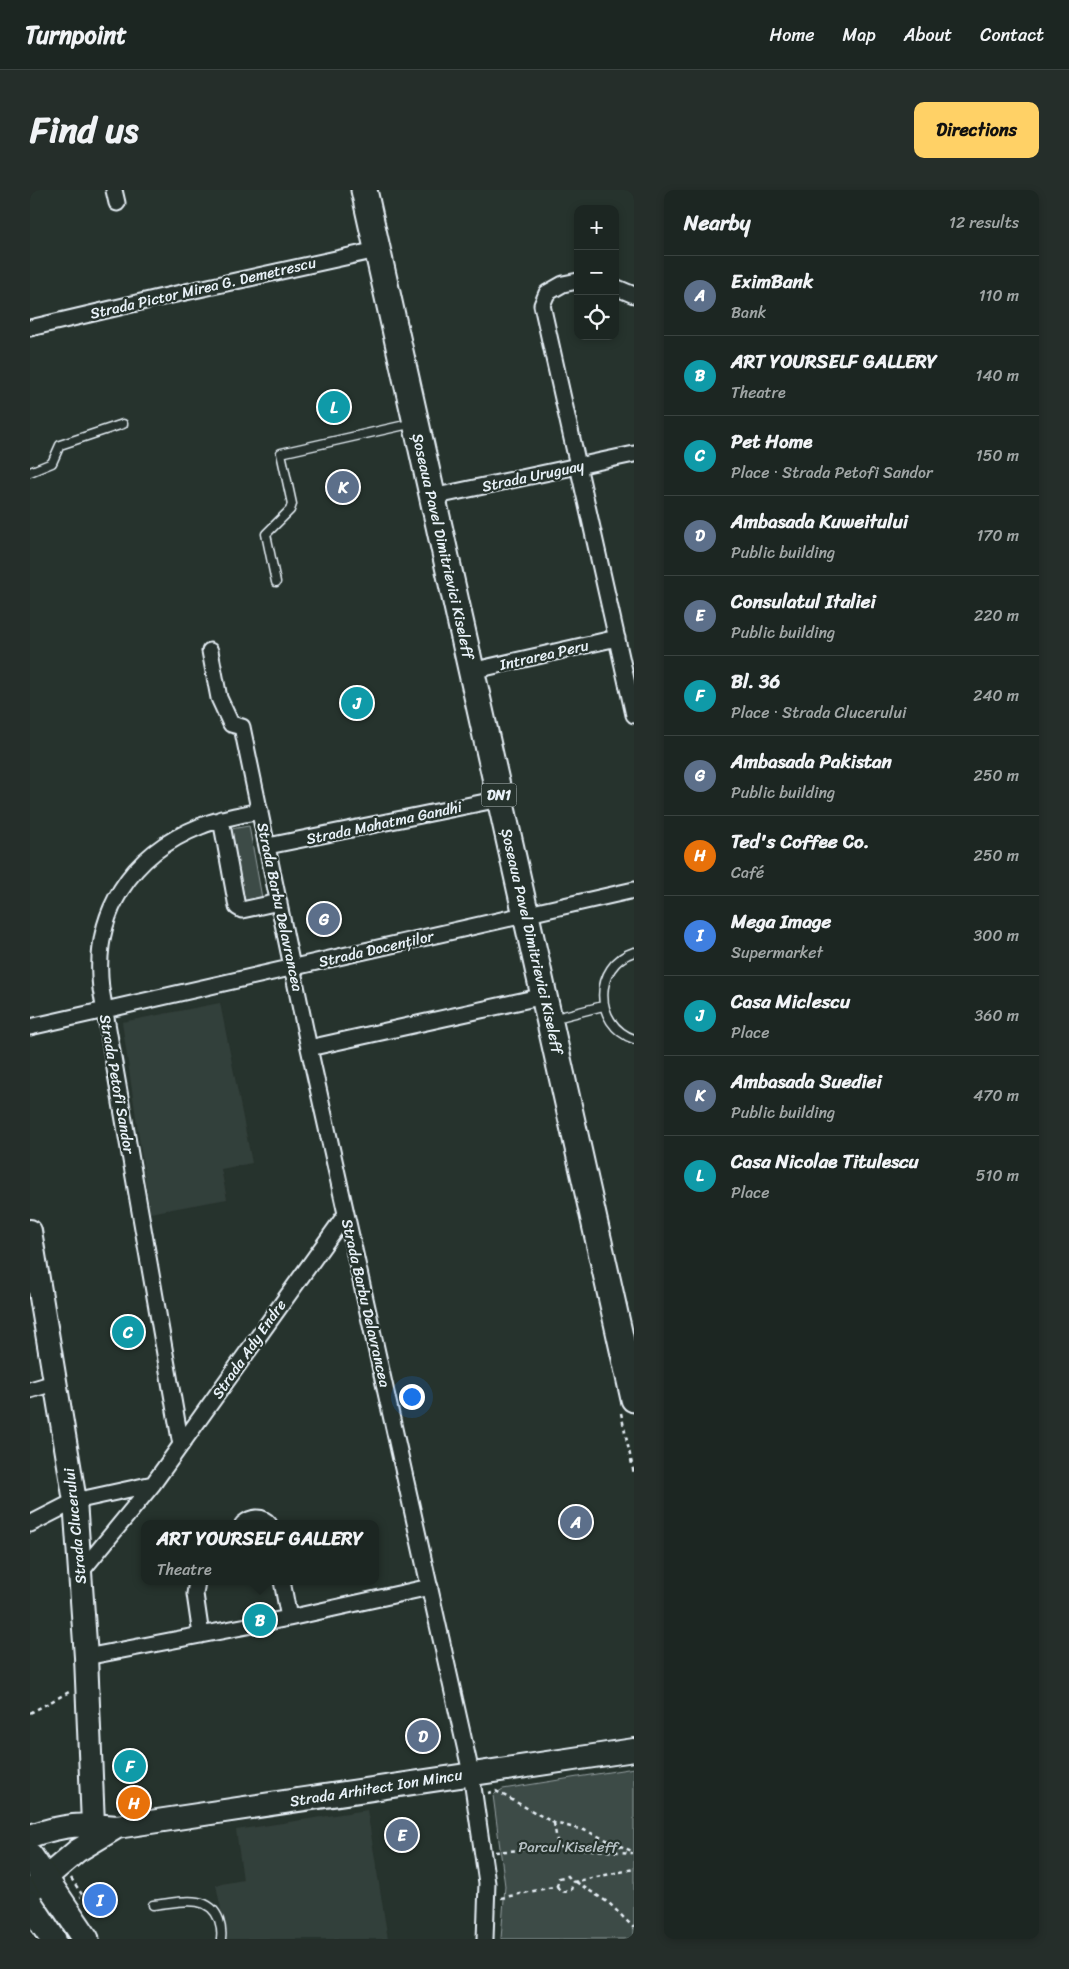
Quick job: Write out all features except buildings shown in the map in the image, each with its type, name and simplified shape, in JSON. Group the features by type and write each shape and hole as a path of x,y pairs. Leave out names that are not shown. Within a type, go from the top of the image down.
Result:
{"main road":[{"name":"Șoseaua Pavel Dimitrievici Kiseleff","path":"364,190 633,1386"},
{"name":"Strada Clucerului","path":"30,1231 75,1501 86,1657 92,1824"},
{"name":"Strada Arhitect Ion Mincu","path":"30,1836 66,1826 92,1824 117,1828 473,1784 634,1750"},
{"name":"Strada Arhitect Ion Mincu","path":"38,1884 87,1844 117,1828"},
{"path":"30,1856 38,1884 86,1939"},
{"path":"30,1904 53,1939"}],"street":[{"name":"Strada Pictor Mirea G. Demetrescu","path":"30,328 377,250"},
{"path":"574,282 564,284 547,293 542,305 634,715"},
{"path":"619,289 634,295"},
{"name":"Strada Uruguay","path":"432,498 634,454"},
{"name":"Intrarea Peru","path":"471,671 616,638"},
{"name":"Strada Barbu Delavrancea","path":"210,651 222,705 232,724 242,728 309,1048 473,1784 484,1853 488,1903 485,1939"},
{"name":"Strada Mahatma Gandhi","path":"268,846 500,799"},
{"name":"Strada Petofi Sandor","path":"181,1445 104,1011 99,974 100,941 104,924 119,892 131,876 161,848 194,829 221,819 260,810"},
{"path":"221,819 237,906 242,910 279,902"},
{"name":"Strada Docenților","path":"30,1027 634,890"},
{"path":"309,1048 547,1008"},
{"name":"Strada Ady Endre","path":"80,1573 153,1484 346,1214"},
{"path":"30,1390 54,1383"},
{"path":"30,1524 75,1501 153,1484"},
{"path":"248,1520 251,1518 260,1518 263,1520"},
{"path":"196,1585 195,1594 202,1635"},
{"path":"283,1585 289,1618"},
{"path":"86,1657 289,1618 430,1587"}],"lane":[{"path":"276,582 266,534 290,510 292,504 281,453 416,422"},
{"path":"30,472 52,463 60,445 123,424"},
{"path":"634,952 620,959 611,968 604,982 603,1006 608,1018 616,1028 634,1039"},
{"path":"547,1008 603,1006"},
{"path":"153,1905 200,1901 209,1904 216,1912 222,1928 221,1939"}],"path":[{"path":"30,1713 69,1692"},
{"path":"473,1784 496,1791 554,1823 584,1830 634,1852"},
{"path":"554,1823 558,1847"},
{"path":"484,1853 558,1847 634,1852"},
{"path":"575,1882 634,1869"},
{"path":"575,1882 571,1890 566,1892 560,1890 557,1886 558,1878 563,1875 571,1877 575,1882 609,1903 634,1928"},
{"path":"488,1903 557,1886"}],"shaded area":[{"path":"220,1003 252,1163 221,1169 227,1199 150,1213 122,1022"},
{"path":"367,1810 388,1939 227,1939 216,1885 243,1880 236,1830"}],"green space":[{"path":"249,826 262,898 245,902 231,829"},
{"name":"Parcul Kiseleff","path":"634,1768 634,1939 501,1939 505,1886 493,1795 503,1789"}],"place":[{"name":"Casa Nicolae Titulescu","path":"334,407"},
{"name":"Ambasada Suediei","path":"343,487"},
{"name":"Casa Miclescu","path":"357,703"},
{"name":"Ambasada Pakistan","path":"324,919"},
{"name":"Pet Home","path":"128,1332"},
{"name":"EximBank","path":"576,1522"},
{"name":"ART YOURSELF GALLERY","path":"260,1620"},
{"name":"Ambasada Kuweitului","path":"423,1736"},
{"name":"Bl. 36","path":"130,1766"},
{"name":"Ted's Coffee Co.","path":"134,1803"},
{"name":"Consulatul Italiei","path":"402,1835"},
{"name":"Mega Image","path":"100,1900"}]}
